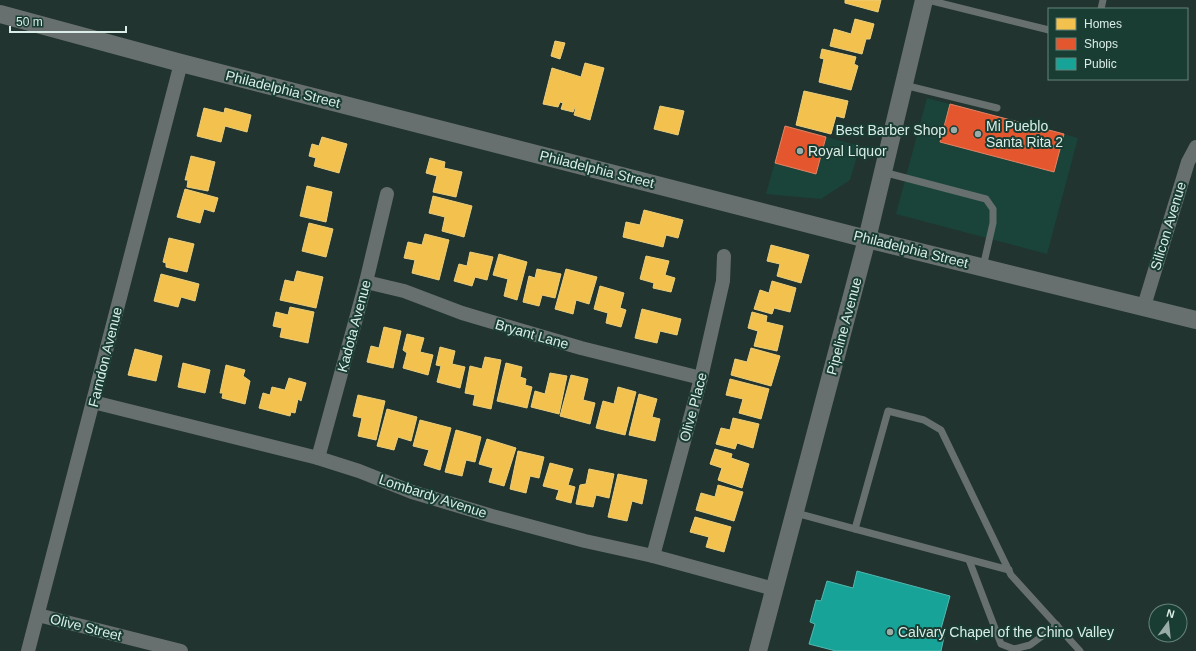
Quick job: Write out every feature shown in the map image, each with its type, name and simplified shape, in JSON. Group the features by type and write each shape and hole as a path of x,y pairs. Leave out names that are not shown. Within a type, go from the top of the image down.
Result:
{"street":[{"name":"Pipeline Avenue","path":"758,651 867,239 924,0"},
{"name":"Philadelphia Street","path":"0,14 180,63 867,239 1196,320"},
{"name":"Farndon Avenue","path":"28,651 180,63"},
{"name":"Silicon Avenue","path":"1144,306 1188,162 1196,147"},
{"name":"Kadota Avenue","path":"318,458 366,282 387,194"},
{"name":"Olive Place","path":"653,556 701,378 723,281 724,256"},
{"name":"Bryant Lane","path":"366,282 404,291 462,313 523,331 701,378"},
{"name":"Lombardy Avenue","path":"93,402 318,458 359,471 412,492 492,516 585,541 653,556 774,589"},
{"name":"Olive Street","path":"38,616 181,651"}],"lane":[{"path":"928,0 1048,30"},
{"path":"904,85 996,108"},
{"path":"883,172 986,200 993,209 993,223 983,267"},
{"path":"855,529 888,411 924,420 941,430 1011,575 1080,651"},
{"path":"795,513 1009,570"},
{"path":"969,560 1001,644 1014,649 1030,645 1057,625"}],"shaded area":[{"path":"927,98 1078,138 1047,254 896,214"},
{"path":"785,126 860,146 850,180 821,199 766,194"}],"building: Homes":[{"path":"845,0 881,0 878,12 845,3"},
{"path":"855,19 874,24 870,39 866,39 862,54 830,46 834,29 851,34"},
{"path":"555,41 565,43 560,59 551,56"},
{"path":"822,49 856,57 854,64 858,66 851,90 819,82 824,59 820,58"},
{"path":"585,63 604,68 590,120 574,115 576,107 573,112 561,109 563,103 560,102 558,107 543,104 552,68 581,77"},
{"path":"804,91 848,101 844,118 836,116 831,134 796,125"},
{"path":"660,106 684,111 678,135 654,129"},
{"path":"204,108 224,113 225,108 251,115 247,132 225,126 221,142 197,136"},
{"path":"322,137 347,144 339,173 314,166 316,158 309,156 312,144 319,146"},
{"path":"191,156 215,162 208,191 187,187 188,180 185,180"},
{"path":"430,158 445,162 444,168 462,172 456,197 433,192 437,176 426,173"},
{"path":"307,186 332,192 326,222 300,216"},
{"path":"185,189 218,198 214,212 204,209 200,223 177,217"},
{"path":"433,196 472,206 464,237 442,231 445,217 429,213"},
{"path":"644,210 683,220 678,238 666,235 663,247 623,237 626,222 640,225"},
{"path":"309,223 333,229 326,257 302,251"},
{"path":"425,234 449,240 439,280 412,273 415,260 404,258 408,242 422,245"},
{"path":"169,238 194,244 187,272 166,267 166,263 163,262"},
{"path":"771,245 809,255 801,283 777,276 780,264 767,261"},
{"path":"470,252 493,257 487,280 475,277 472,286 454,281 459,264 467,266"},
{"path":"499,254 527,262 517,300 504,296 508,279 493,275"},
{"path":"646,256 669,261 665,275 675,278 671,292 653,288 654,283 640,279"},
{"path":"537,269 561,274 555,298 542,295 539,306 523,302 529,276 535,278"},
{"path":"566,269 597,277 589,304 576,300 573,314 555,309"},
{"path":"297,271 323,277 316,308 280,300 285,280 294,282"},
{"path":"161,274 199,284 195,301 181,297 178,307 154,301"},
{"path":"772,281 796,288 790,312 774,308 772,314 754,309 760,290 769,293"},
{"path":"600,286 624,293 620,308 626,310 621,327 606,323 608,313 594,309"},
{"path":"290,307 314,312 308,343 280,337 282,328 273,326 276,312 288,315"},
{"path":"642,309 681,319 677,335 660,331 657,343 635,338"},
{"path":"752,312 767,316 766,322 783,326 777,351 754,346 758,331 748,328"},
{"path":"384,327 401,331 393,368 367,362 371,346 379,348"},
{"path":"407,334 424,338 420,352 433,355 428,375 403,368 407,353 403,350"},
{"path":"440,347 455,351 452,364 465,367 460,388 437,382 441,366 436,365"},
{"path":"751,348 780,356 771,386 731,375 735,359 747,362"},
{"path":"135,349 162,356 156,381 128,375"},
{"path":"485,357 501,360 491,409 473,405 475,395 465,393 470,366 482,369"},
{"path":"183,363 210,370 205,393 178,387"},
{"path":"506,363 522,367 520,377 526,379 525,385 532,387 527,408 497,401"},
{"path":"226,365 245,370 243,376 250,381 245,404 222,398 223,393 220,393"},
{"path":"550,373 567,376 559,414 531,407 535,391 545,394"},
{"path":"571,375 588,379 583,400 595,403 590,424 560,416"},
{"path":"289,378 306,383 301,401 298,399 295,413 291,412 290,416 259,408 263,393 270,395 272,387 285,390"},
{"path":"730,379 769,389 761,419 739,413 743,399 726,395"},
{"path":"618,387 636,392 625,435 596,428 603,401 614,404"},
{"path":"639,394 657,399 652,417 660,419 655,441 629,435"},
{"path":"358,395 385,401 376,440 358,436 362,418 353,416"},
{"path":"387,409 417,417 411,441 398,437 394,450 377,446"},
{"path":"733,418 759,424 753,448 737,443 735,449 716,444 721,428 730,430"},
{"path":"420,420 451,428 440,470 424,465 429,450 413,446"},
{"path":"456,430 481,437 475,462 466,460 462,476 445,472"},
{"path":"487,439 516,448 504,486 489,482 493,468 479,464"},
{"path":"715,449 732,454 731,458 749,464 742,488 718,480 722,468 710,464"},
{"path":"518,451 544,457 539,478 530,476 526,493 510,489"},
{"path":"550,463 573,469 568,485 575,487 571,503 556,499 559,490 543,486"},
{"path":"589,469 614,474 609,498 596,495 593,507 576,504 580,485 586,484"},
{"path":"618,474 647,480 642,504 632,501 627,521 608,517"},
{"path":"718,485 743,492 734,521 696,510 701,493 715,497"},
{"path":"695,517 731,527 724,552 706,547 709,537 690,532"}],"building: Shops":[{"path":"950,104 1064,134 1054,172 940,142"},
{"path":"785,126 826,137 816,174 775,163"}],"building: Public":[{"path":"857,571 950,596 939,636 944,637 941,651 836,651 809,644 815,624 810,622 816,600 821,601 827,581 853,588"}],"place":[{"name":"Best Barber Shop","path":"954,130"},
{"name":"Mi Pueblo Santa Rita 2","path":"978,134"},
{"name":"Royal Liquor","path":"800,151"},
{"name":"Calvary Chapel of the Chino Valley","path":"890,632"}]}
